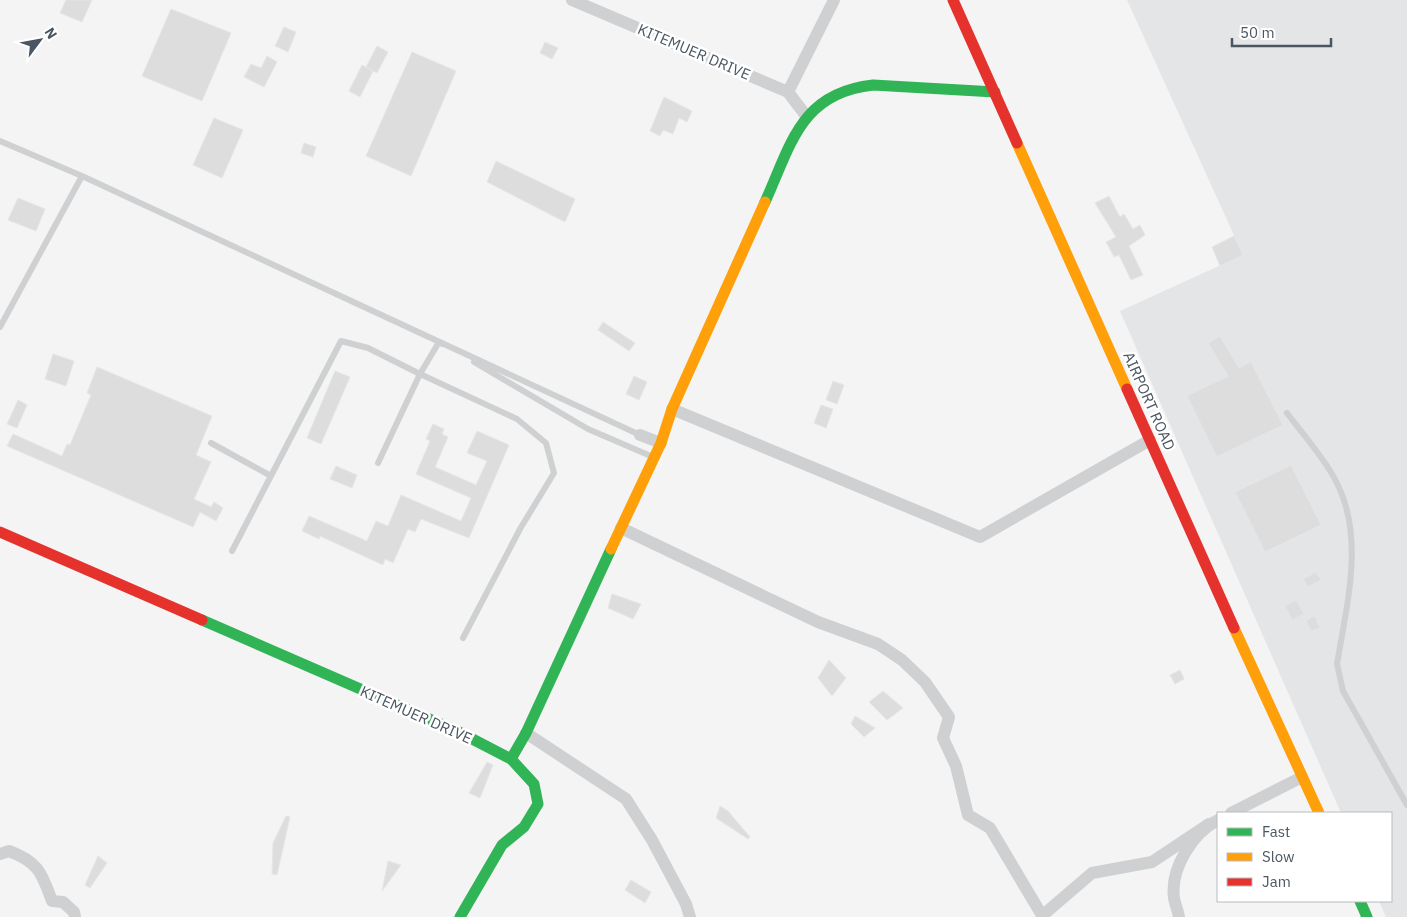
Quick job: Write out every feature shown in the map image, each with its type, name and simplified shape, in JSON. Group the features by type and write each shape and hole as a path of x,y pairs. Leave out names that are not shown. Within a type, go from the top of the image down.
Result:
{"street":[{"name":"KITEMUER DRIVE","path":"572,0 788,92 807,117"},
{"path":"788,92 834,0"},
{"name":"AIRPORT ROAD","path":"953,0 1319,812"},
{"path":"460,917 502,845 524,827 538,804 534,784 511,759 526,733 661,444 672,409 800,124 820,103 854,87 873,85 995,92"},
{"path":"672,409 980,538 1150,440"},
{"path":"640,435 661,444"},
{"path":"621,528 818,622 878,644 902,660 925,682 949,717 943,738 956,766 968,815 990,828 1043,916 1092,873 1152,862 1214,822"},
{"name":"KITEMUER DRIVE","path":"0,532 448,728 511,759"},
{"path":"526,733 626,799 652,840 686,904 690,917"},
{"path":"1233,812 1302,777"},
{"path":"1179,917 1174,896 1184,851 1214,822"},
{"path":"0,854 9,851 24,856 36,865 52,902 63,902 74,912 75,917"},
{"path":"1360,902 1367,917"}],"lane":[{"path":"0,141 82,176 640,435"},
{"path":"0,327 82,176"},
{"path":"232,551 341,341 368,348 516,419 546,443 554,474 520,529 463,638"},
{"path":"378,463 420,374 439,342"},
{"path":"439,342 588,429 654,458"},
{"path":"1287,413 1333,475 1346,507 1352,541 1352,575 1338,664 1339,678 1343,691 1407,805"},
{"path":"211,443 271,476"}],"shaded area":[{"path":"1127,0 1407,0 1407,917 1386,917 1379,902 1392,902 1392,812 1341,812 1120,311 1243,255"}],"building":[{"path":"66,0 92,0 82,22 60,13"},
{"path":"171,9 231,33 202,101 142,76"},
{"path":"284,27 296,32 288,52 275,46"},
{"path":"545,42 558,48 552,59 540,53"},
{"path":"377,46 388,52 377,73 366,67"},
{"path":"412,52 456,71 411,176 366,156"},
{"path":"267,56 277,62 264,87 244,77 251,64 261,68"},
{"path":"362,65 373,71 360,97 349,91"},
{"path":"664,97 692,111 687,122 679,118 673,134 663,130 660,136 650,131"},
{"path":"214,118 243,130 222,178 193,165"},
{"path":"304,143 316,147 313,157 301,153"},
{"path":"496,161 575,199 565,222 487,182"},
{"path":"1109,196 1120,217 1124,214 1133,229 1140,225 1145,235 1129,246 1143,275 1131,280 1119,255 1114,257 1106,242 1116,237 1095,203"},
{"path":"18,198 45,209 36,231 8,220"},
{"path":"1234,236 1243,255 1220,266 1212,247"},
{"path":"603,322 635,343 629,351 598,330"},
{"path":"1220,336 1239,368 1251,362 1283,425 1217,457 1187,396 1228,376 1208,343"},
{"path":"53,354 74,361 66,386 45,379"},
{"path":"97,367 212,416 196,455 211,462 194,499 211,507 214,502 223,508 216,521 200,512 193,527 7,446 13,434 62,456 67,444 70,445 91,395 87,393"},
{"path":"335,371 350,377 321,444 307,438"},
{"path":"634,376 647,382 639,400 626,394"},
{"path":"833,381 844,385 837,404 826,400"},
{"path":"18,400 27,405 17,428 7,424"},
{"path":"821,405 833,409 826,428 814,423"},
{"path":"433,424 444,429 442,434 448,437 435,467 476,485 487,461 467,453 477,431 509,445 469,538 421,519 415,532 408,529 393,563 385,559 383,565 320,536 319,539 302,531 309,516 367,541 376,521 388,526 401,495 461,521 471,498 416,474 430,441 426,439"},
{"path":"1291,465 1321,525 1265,552 1235,492"},
{"path":"336,466 357,475 352,488 330,479"},
{"path":"1316,572 1321,580 1308,587 1303,579"},
{"path":"612,594 641,604 633,619 608,608"},
{"path":"1296,600 1304,614 1292,620 1285,606"},
{"path":"1315,616 1320,628 1311,631 1306,620"},
{"path":"829,660 846,678 832,696 818,678"},
{"path":"1180,670 1184,679 1175,684 1170,675"},
{"path":"883,691 903,708 887,720 869,702"},
{"path":"855,716 875,728 864,737 851,724"},
{"path":"487,762 493,765 480,798 469,793"},
{"path":"720,806 728,811 750,837 748,839 716,818"},
{"path":"286,816 290,817 277,875 272,874 273,843"},
{"path":"98,856 107,863 90,888 85,885"},
{"path":"388,861 401,865 382,891"},
{"path":"631,880 651,892 645,903 625,890"}],"traffic: fast":[{"path":"765,202 791,142 801,125 829,99 848,90 873,85 995,92"},
{"path":"511,759 526,733 611,549"},
{"path":"202,620 457,731 511,759 534,784 538,804 524,827 502,845 460,917"},
{"path":"1360,902 1367,917"}],"traffic: slow":[{"path":"1017,143 1127,389"},
{"path":"611,549 661,443 672,409 765,202"},
{"path":"1234,628 1319,812"}],"traffic: jam":[{"path":"953,0 1017,143"},
{"path":"1127,389 1234,628"},
{"path":"0,532 202,620"}]}
